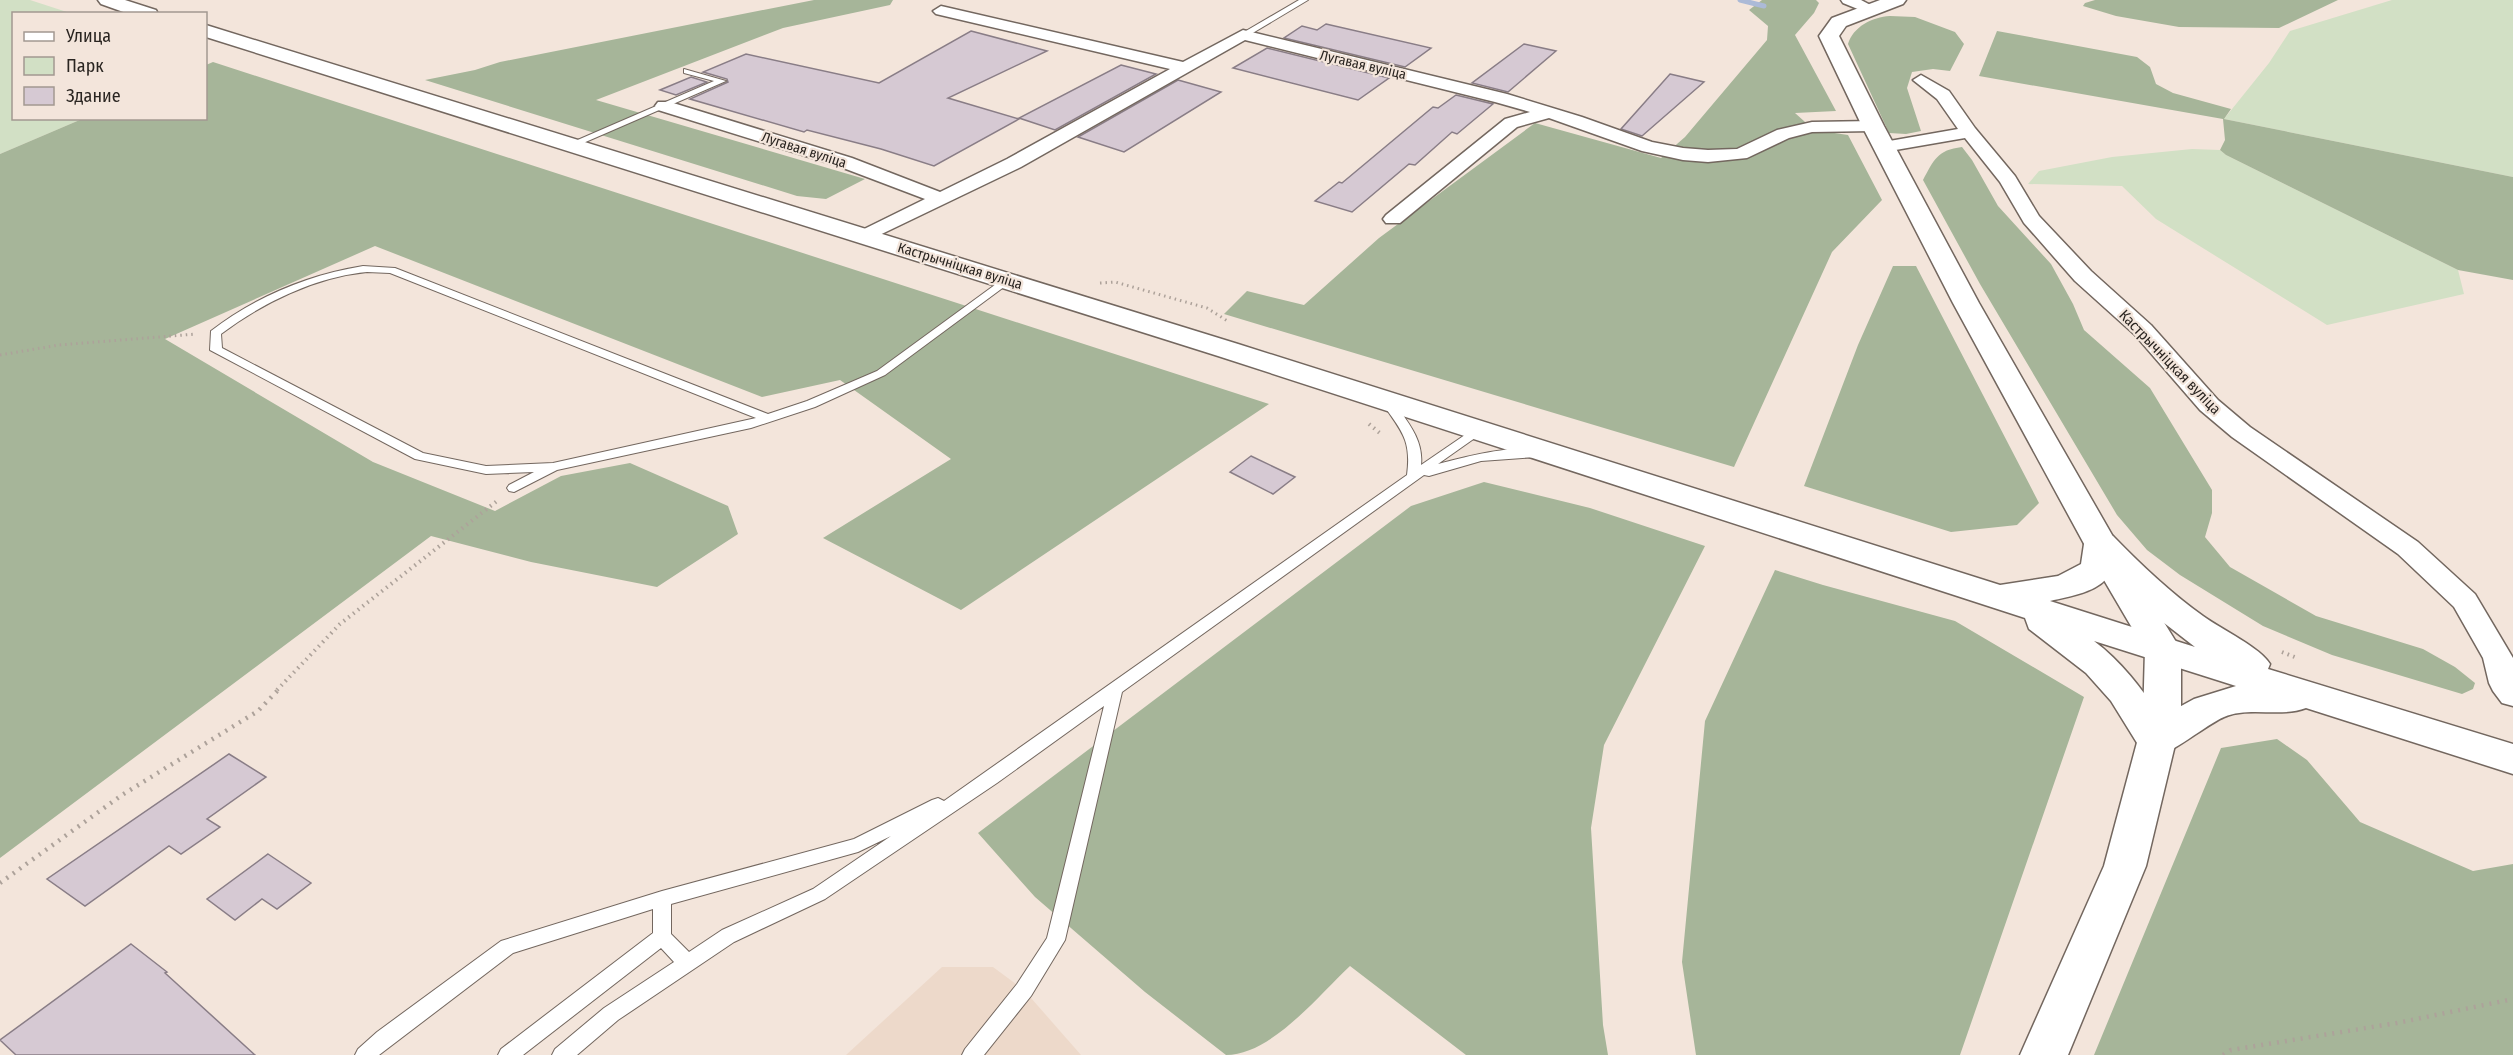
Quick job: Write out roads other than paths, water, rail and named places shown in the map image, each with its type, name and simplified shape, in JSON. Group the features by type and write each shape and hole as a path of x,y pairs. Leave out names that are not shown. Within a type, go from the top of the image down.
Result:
{"main road":[{"path":"107,0 143,12"},
{"path":"1896,0 1839,22 1829,36 1966,303 2163,650 2162,720 2125,866 2044,1055"},
{"name":"Кастрычніцкая вуліца","path":"207,31 865,236 1996,596"},
{"path":"1996,596 2024,595 2051,589 2092,574 2099,563 2101,544"},
{"path":"2101,544 2159,602 2193,629 2241,658 2317,698"},
{"path":"1996,596 2513,759"},
{"path":"1996,596 2032,614 2063,634 2098,664 2124,691 2156,741"},
{"path":"2156,741 2182,723 2224,703 2254,699 2317,698"}],"street":[{"path":"1848,0 1870,9"},
{"path":"941,11 1183,67"},
{"path":"865,236 1014,163 1243,35"},
{"name":"Лугавая вуліца","path":"1243,35 1501,98 1648,147 1683,154 1708,156 1740,154 1783,134 1812,127 1879,136 1969,132"},
{"name":"Кастрычніцкая вуліца","path":"1921,80 1943,94 1969,132 2008,180 2031,219 2083,276 2144,330 2209,405 2241,432 2408,548 2465,601 2498,658 2504,683 2513,695"},
{"name":"Лугавая вуліца","path":"664,106 845,162 942,199"},
{"path":"1393,219 1511,123 1549,113"}],"lane":[{"path":"1243,35 1304,0"},
{"path":"571,145 722,81 687,71"},
{"path":"767,418 391,270 359,270 316,279 234,316 215,333 216,351 419,456 486,470 553,467 705,435 767,418 811,404 881,373 1007,281"},
{"path":"1387,401 1411,436 1416,454 1413,477"},
{"path":"562,1055 611,1014 728,936 819,894 991,778 1478,430"},
{"path":"1413,477 1456,462 1490,454 1552,454"},
{"path":"514,488 553,467"},
{"path":"972,1055 1024,990 1056,940 1115,690"},
{"path":"364,1055 507,947 662,899 858,846 991,778"},
{"path":"662,899 662,937 688,963"},
{"path":"508,1055 662,937"}],"waterway":[{"path":"1740,0 1764,6"}]}
